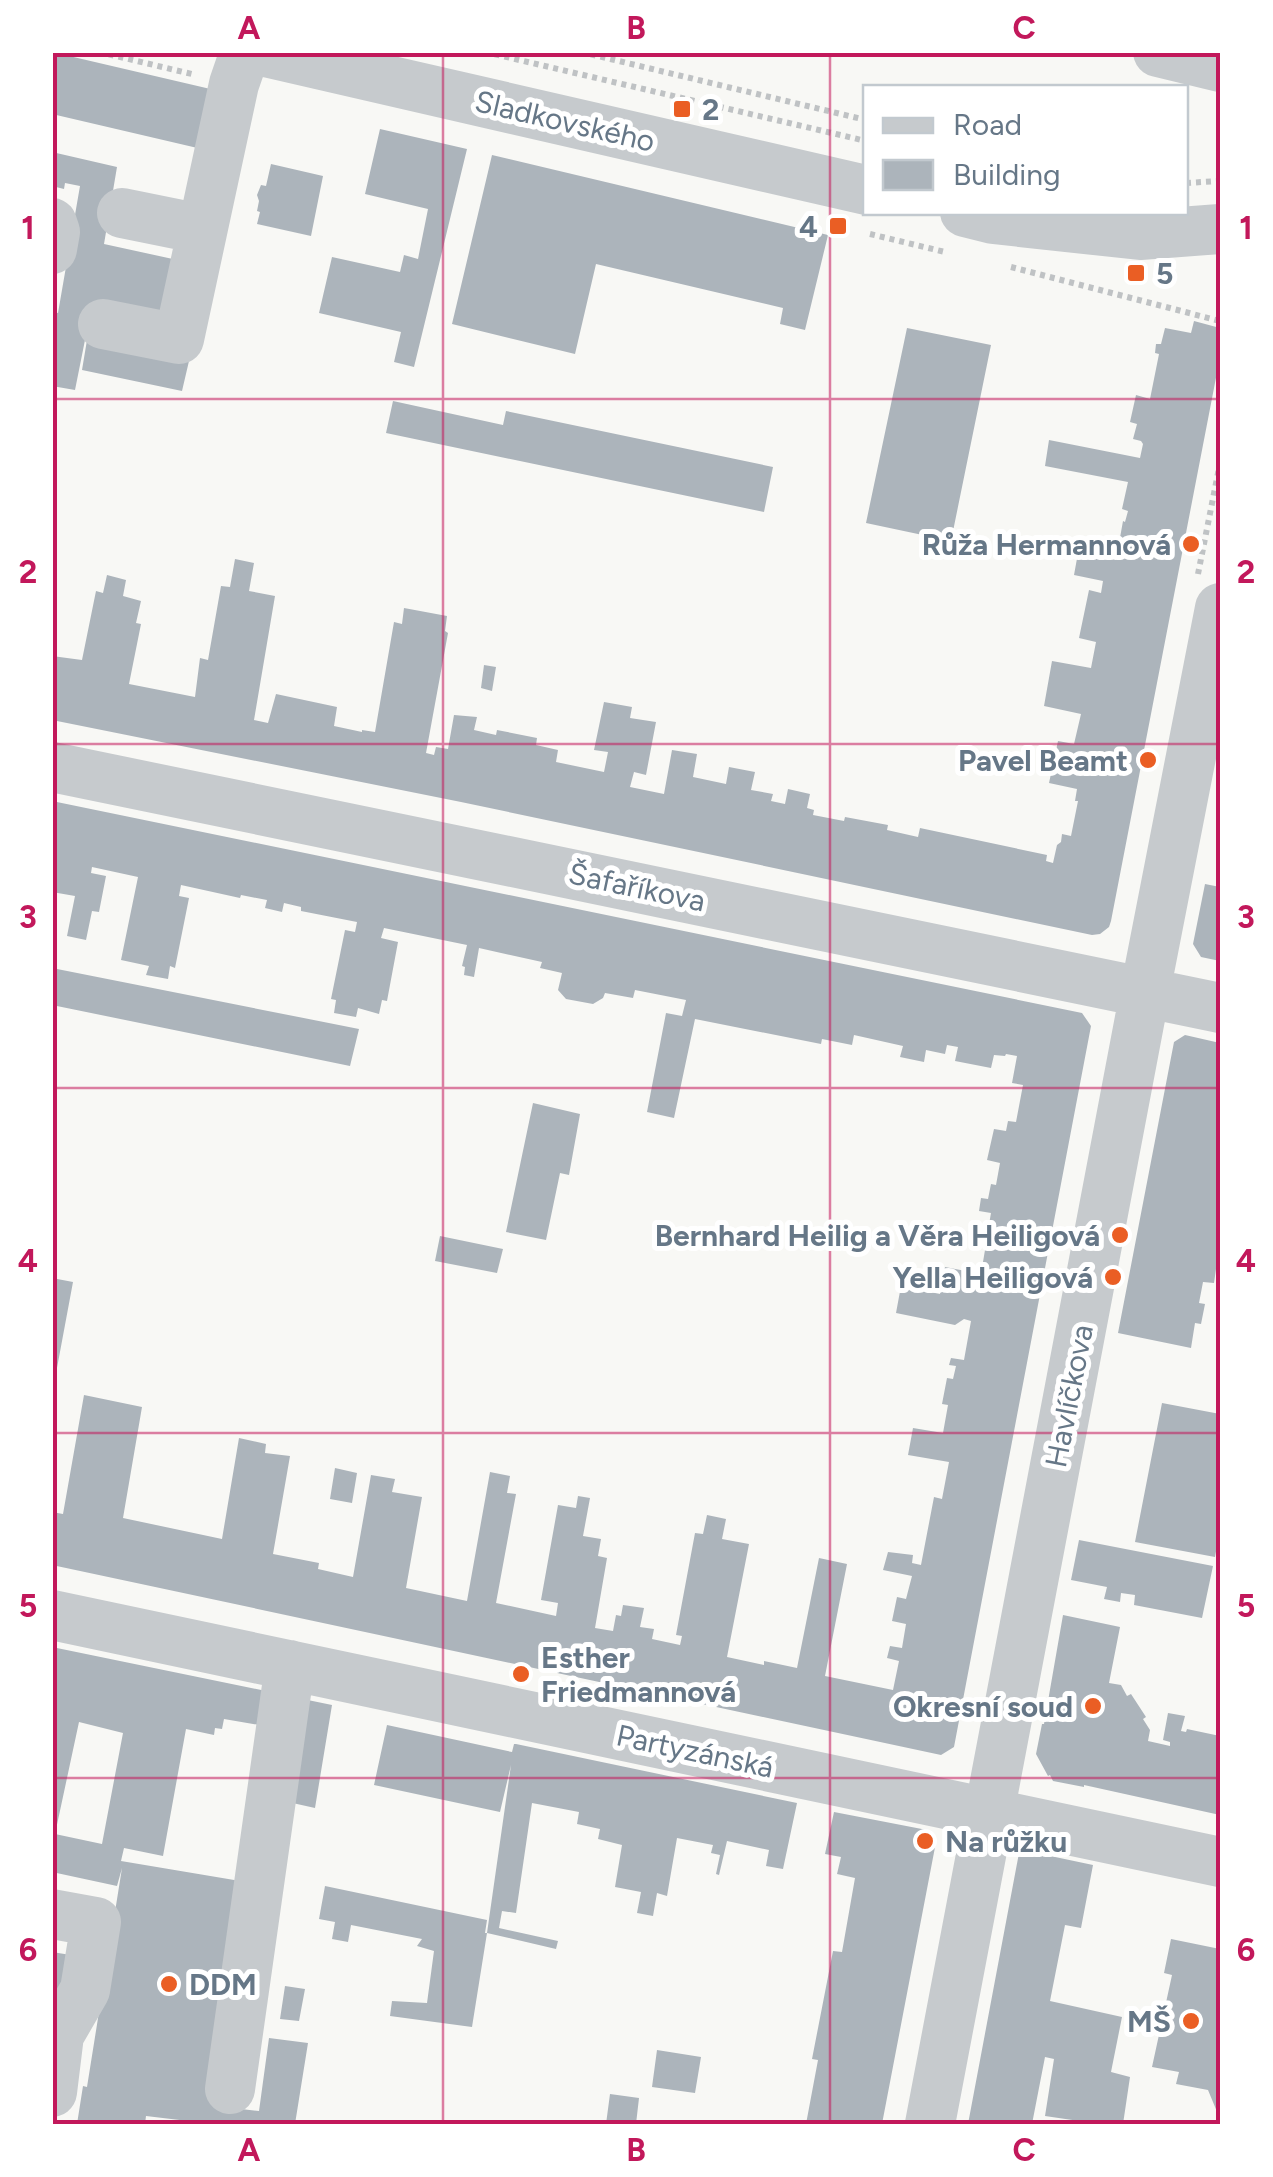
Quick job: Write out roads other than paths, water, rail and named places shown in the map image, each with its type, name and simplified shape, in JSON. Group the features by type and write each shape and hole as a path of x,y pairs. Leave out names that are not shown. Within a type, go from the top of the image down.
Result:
{"street":[{"path":"103,324 178,339 234,84 245,52"},
{"name":"Sladkovského","path":"265,52 863,189"},
{"path":"1158,52 1220,67"},
{"path":"122,213 201,229"},
{"path":"977,215 1140,235 1220,229"},
{"path":"52,223 52,249"},
{"name":"Havlíčkova","path":"930,2124 1220,608"},
{"name":"Šafaříkova","path":"52,768 1220,1008"},
{"name":"Partyzánská","path":"52,1615 1220,1862"},
{"path":"230,2089 290,1665"},
{"path":"52,1914 96,1922 85,1990 59,2035 52,2092"}],"place":[{"name":"2","path":"682,109"},
{"name":"4","path":"838,226"},
{"name":"5","path":"1136,273"},
{"name":"Růža Hermannová","path":"1191,544"},
{"name":"Pavel Beamt","path":"1148,760"},
{"name":"Bernhard Heilig a Věra Heiligová","path":"1120,1235"},
{"name":"Yella Heiligová","path":"1113,1277"},
{"name":"Esther Friedmannová","path":"521,1674"},
{"name":"Okresní soud","path":"1093,1706"},
{"name":"Na růžku","path":"925,1841"},
{"name":"DDM","path":"169,1984"},
{"name":"MŠ","path":"1191,2021"}]}
